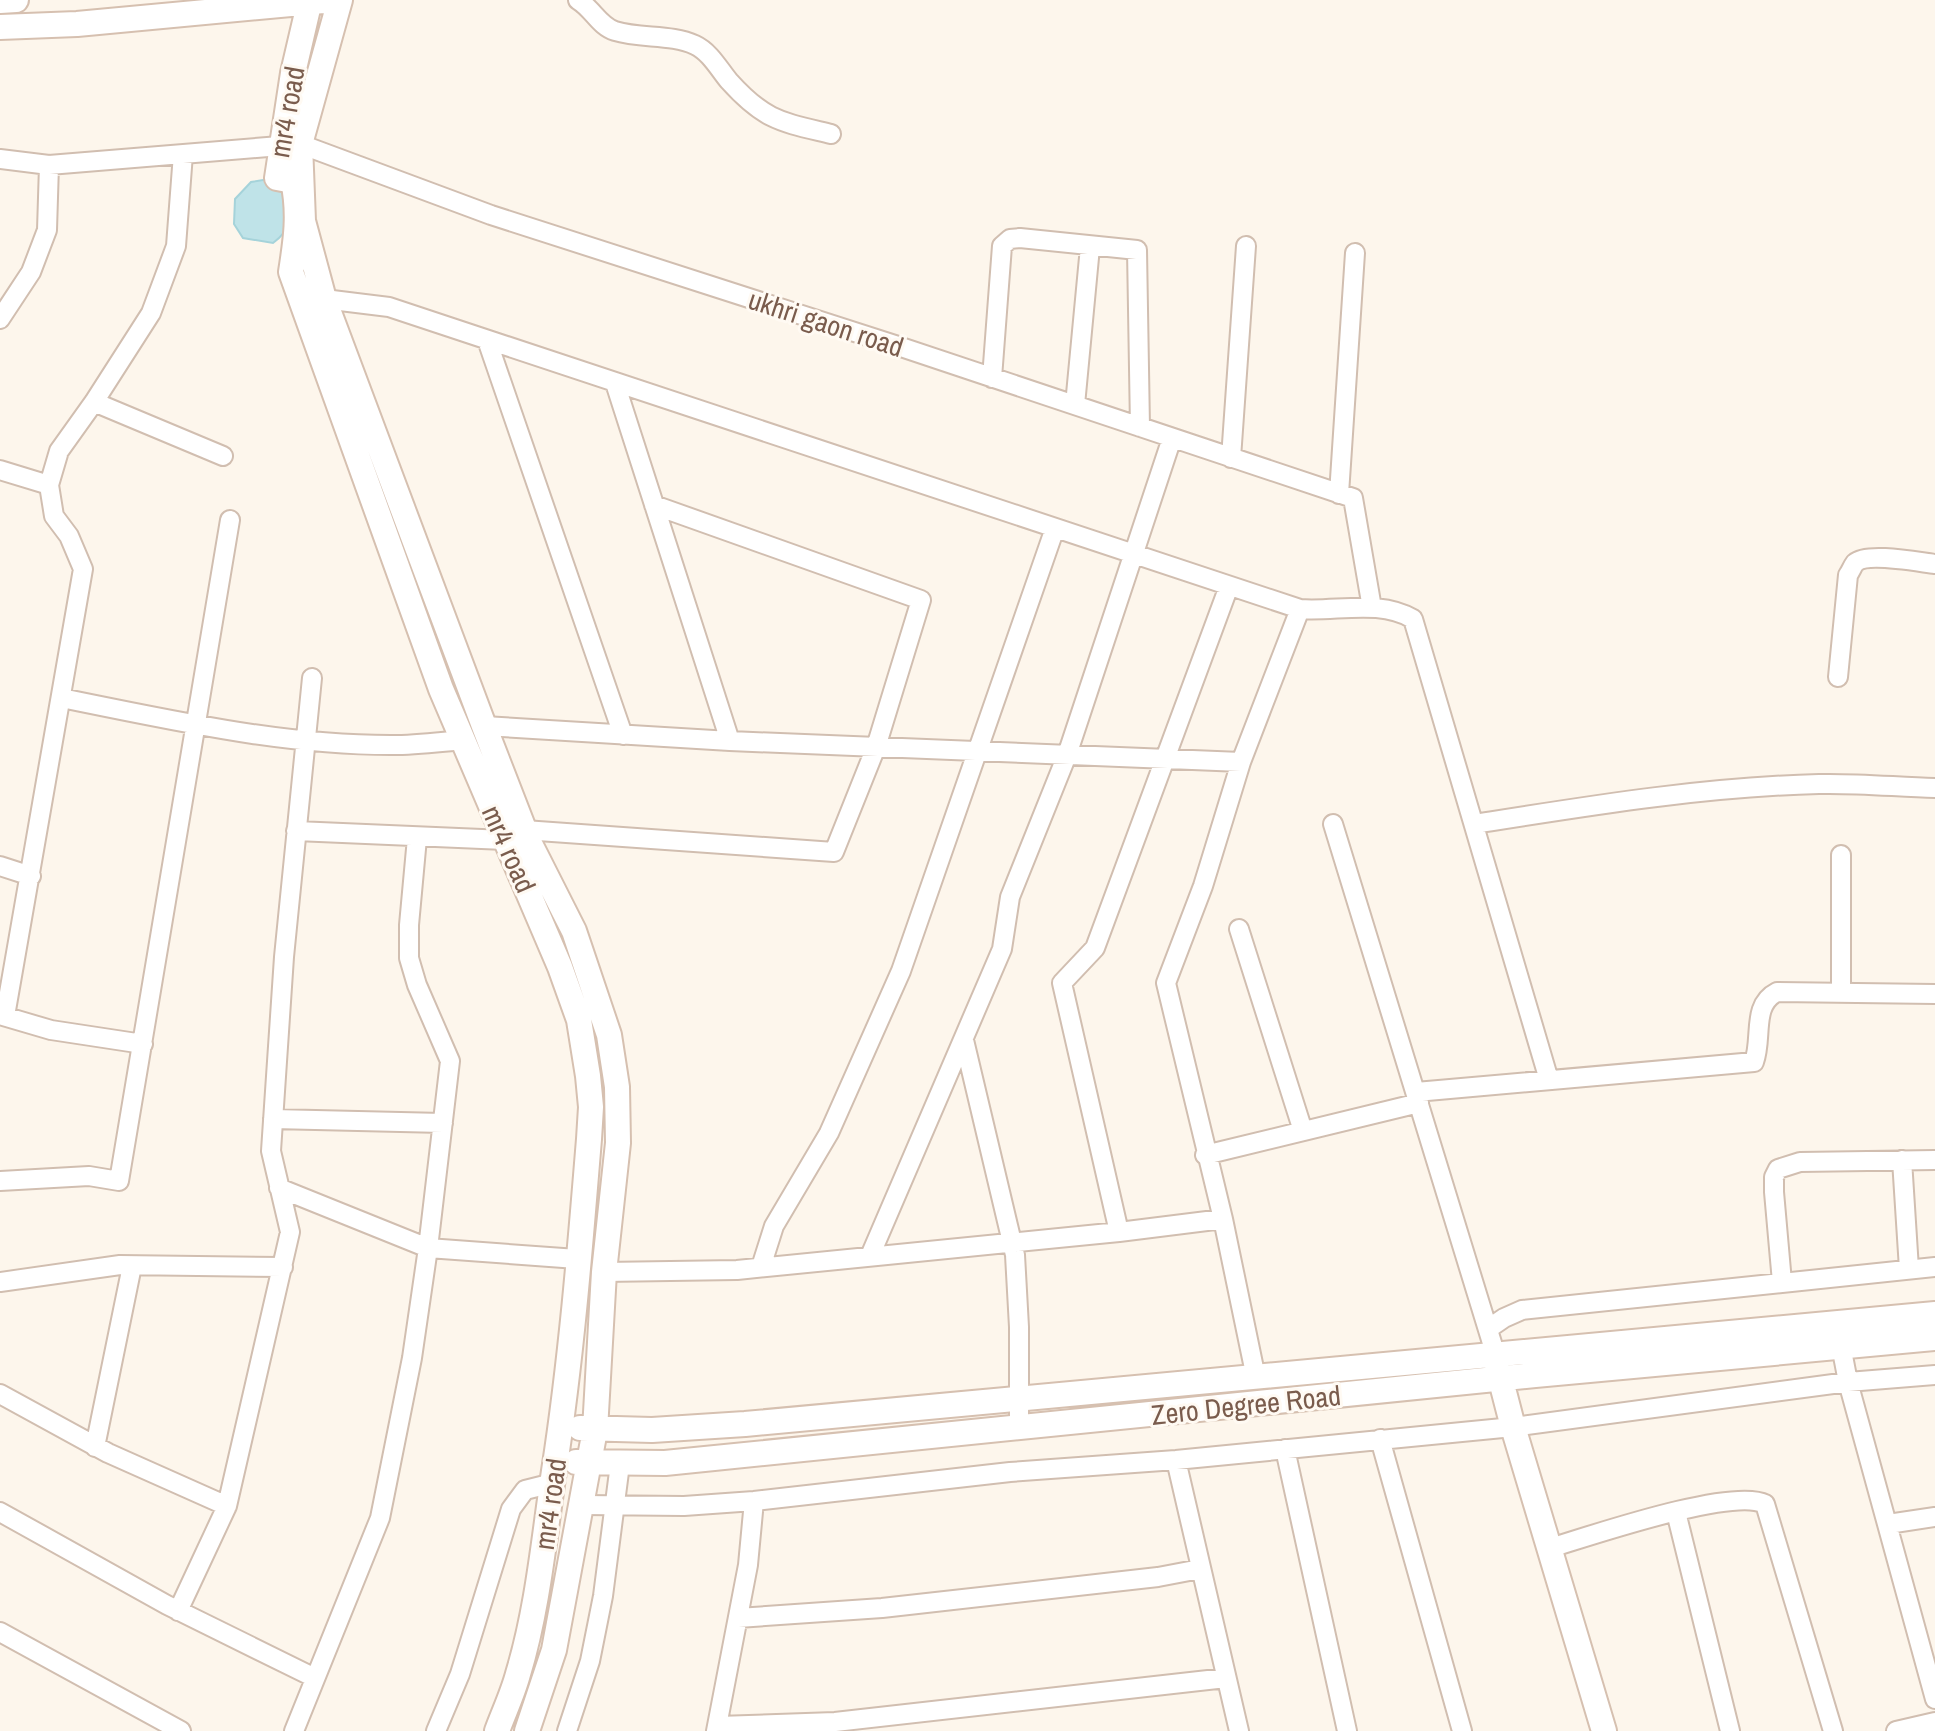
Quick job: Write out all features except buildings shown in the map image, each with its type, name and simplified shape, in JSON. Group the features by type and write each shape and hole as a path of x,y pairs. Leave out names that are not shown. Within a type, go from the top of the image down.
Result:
{"street":[{"path":"0,1 16,0"},
{"name":"mr4 road","path":"340,0 277,178 293,181 297,201 298,227 291,272 441,689 463,740 515,835 574,931 609,1035 617,1087 618,1143 604,1272 595,1430 554,1650 527,1731"},
{"path":"578,0 591,9 605,27 697,46 756,109 777,121 831,134"},
{"path":"0,27 77,24 316,1"},
{"name":"mr4 road","path":"316,1 290,145 303,221 324,299 484,726 515,835 579,1020 591,1107 572,1343 545,1543 518,1675 497,1731"},
{"path":"0,159 49,165 290,145"},
{"name":"ukhri gaon road","path":"290,145 491,215 1346,496"},
{"path":"143,1044 51,1030 2,1015 31,876 83,569 69,536 54,516 49,485 59,451 151,313 176,246 183,154"},
{"path":"0,319 31,272 47,230 49,165"},
{"path":"992,378 1002,246 1010,239 1020,238 1137,250 1140,427"},
{"path":"1231,458 1246,246"},
{"path":"1075,405 1090,247"},
{"path":"1355,253 1346,496 1372,608"},
{"path":"324,299 389,307 1300,609 1372,608 1399,611 1413,619 1549,1080"},
{"path":"487,340 623,735"},
{"path":"615,383 730,741"},
{"path":"94,402 223,456"},
{"path":"870,1256 1002,949 1010,897 1067,755 1172,438"},
{"path":"0,470 49,485"},
{"path":"296,831 417,838 515,835 834,852 876,747 921,600 654,505"},
{"path":"0,1181 89,1176 119,1181 230,520"},
{"path":"761,1267 774,1226 829,1133 901,971 1055,528"},
{"path":"1838,677 1848,575 1856,562 1877,558 1935,564"},
{"path":"1119,1232 1062,983 1095,948 1229,586"},
{"path":"1256,1378 1223,1219 1205,1155 1166,983 1203,886 1241,762 1300,609"},
{"path":"178,1611 227,1506 290,1232 271,1151 296,831 312,678"},
{"path":"61,698 196,725 306,740 400,745 463,740"},
{"path":"484,726 730,741 1241,762"},
{"path":"1474,824 1726,789 1821,784 1935,788"},
{"path":"1333,824 1488,1329 1513,1427 1604,1731"},
{"path":"294,1731 380,1518 412,1358 428,1248 450,1061 417,985 409,958 417,838"},
{"path":"1841,855 1841,993"},
{"path":"0,866 31,876"},
{"path":"1239,929 1303,1131"},
{"path":"1205,1155 1303,1131 1418,1097 1549,1080 1754,1062 1759,1046 1761,1006 1777,992 1935,994"},
{"path":"964,1040 1015,1255 1019,1427"},
{"path":"273,1119 443,1123"},
{"path":"1902,1160 1909,1269"},
{"path":"1782,1282 1774,1192 1774,1177 1778,1169 1800,1162 1935,1160"},
{"path":"279,1188 428,1248 577,1259"},
{"path":"604,1272 761,1267 1223,1219"},
{"path":"0,1282 132,1266 283,1267"},
{"path":"95,1447 132,1266"},
{"path":"1488,1329 1522,1310 1935,1267"},
{"name":"Zero Degree Road","path":"554,1472 590,1464 665,1463 1500,1381 1838,1335 1935,1314"},
{"path":"1838,1335 1848,1382 1935,1699"},
{"name":"Zero Degree Road","path":"561,1427 595,1430 745,1424 1496,1356 1838,1335 1935,1338"},
{"path":"583,1505 684,1506 754,1501 1010,1472 1176,1460 1513,1427 1848,1382 1935,1375"},
{"path":"0,1394 95,1447 227,1506"},
{"path":"1380,1439 1462,1731"},
{"path":"1285,1449 1347,1731"},
{"path":"1176,1460 1239,1731"},
{"path":"567,1731 590,1661 603,1596 620,1464"},
{"path":"436,1731 460,1674 511,1509 525,1490 554,1472"},
{"path":"1550,1548 1676,1512 1742,1499 1756,1499 1765,1504 1833,1731"},
{"path":"754,1501 748,1565 717,1729 835,1722 1226,1678"},
{"path":"0,1512 178,1611 315,1678"},
{"path":"1676,1512 1730,1731"},
{"path":"1888,1524 1935,1517"},
{"path":"738,1618 882,1608 1158,1577 1200,1569"},
{"path":"0,1632 181,1731"},
{"path":"1896,1731 1935,1722"}],"water":[{"path":"269,179 286,189 290,213 288,225 273,243 243,238 234,224 235,199 251,182"}]}
